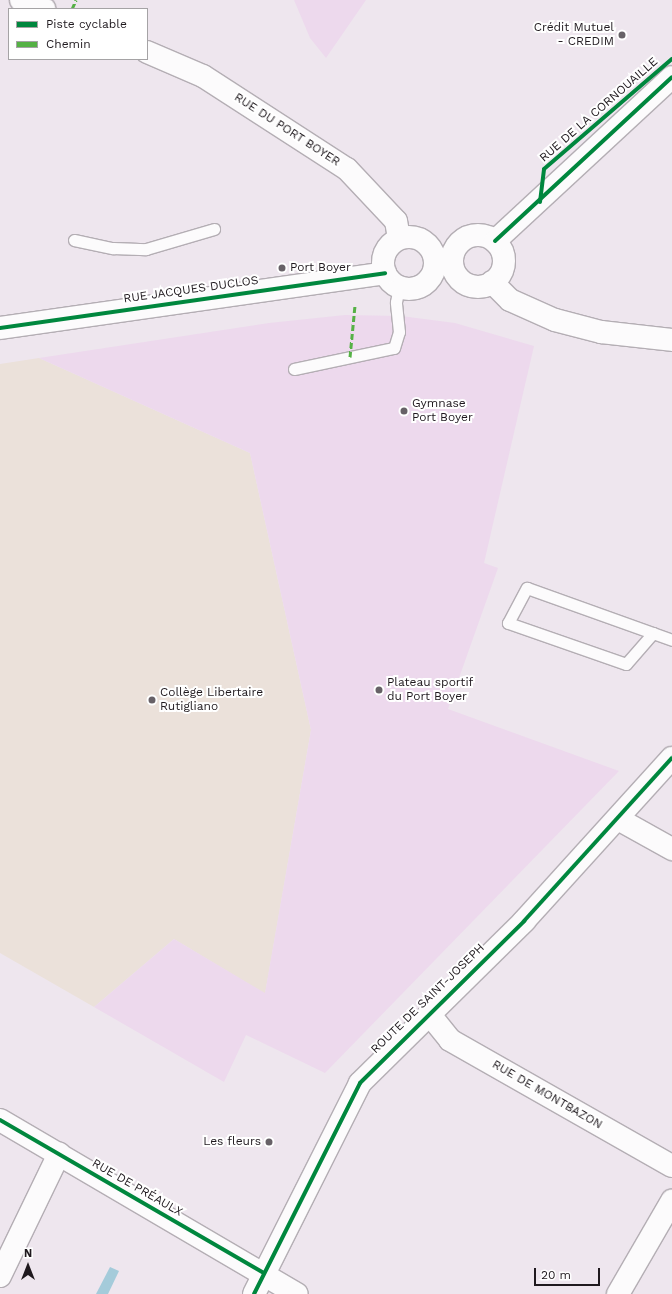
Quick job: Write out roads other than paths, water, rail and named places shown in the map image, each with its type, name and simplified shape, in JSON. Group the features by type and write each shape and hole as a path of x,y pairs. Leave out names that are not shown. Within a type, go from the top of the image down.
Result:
{"street":[{"path":"21,0 41,8"},
{"name":"RUE DU PORT BOYER","path":"148,52 203,76 347,169 396,221 399,238"},
{"name":"RUE DE LA CORNOUAILLE","path":"495,241 672,77"},
{"path":"456,246 429,246 418,238 399,238 383,256 392,280 412,289 427,281 458,279 473,287 492,282 504,264 501,248 495,241 479,234 462,240 456,246 452,263 458,279"},
{"path":"427,281 435,266 429,246"},
{"name":"RUE JACQUES DUCLOS","path":"0,328 392,280"},
{"path":"492,282 510,300 555,320 601,332 672,340"},
{"name":"ROUTE DE SAINT-JOSEPH","path":"254,1294 360,1083 524,921 672,758"},
{"path":"618,819 672,849"},
{"name":"RUE DE MONTBAZON","path":"430,1015 450,1040 672,1166"},
{"name":"RUE DE PRÉAULX","path":"0,1120 264,1273 297,1294"},
{"path":"0,1276 59,1154"},
{"path":"618,1294 672,1201"}],"lane":[{"path":"74,240 113,248 146,249 214,229"},
{"path":"294,368 394,348 399,332 392,280"},
{"path":"653,633 626,664 508,623 527,588 653,633 672,640"}],"water":[{"path":"110,1267 119,1271 108,1294 96,1294"}],"place":[{"name":"Crédit Mutuel - CREDIM","path":"622,35"},
{"name":"Port Boyer","path":"282,268"},
{"name":"Gymnase Port Boyer","path":"404,411"},
{"name":"Plateau sportif du Port Boyer","path":"379,690"},
{"name":"Collège Libertaire Rutigliano","path":"152,700"},
{"name":"Les fleurs","path":"269,1142"}]}
